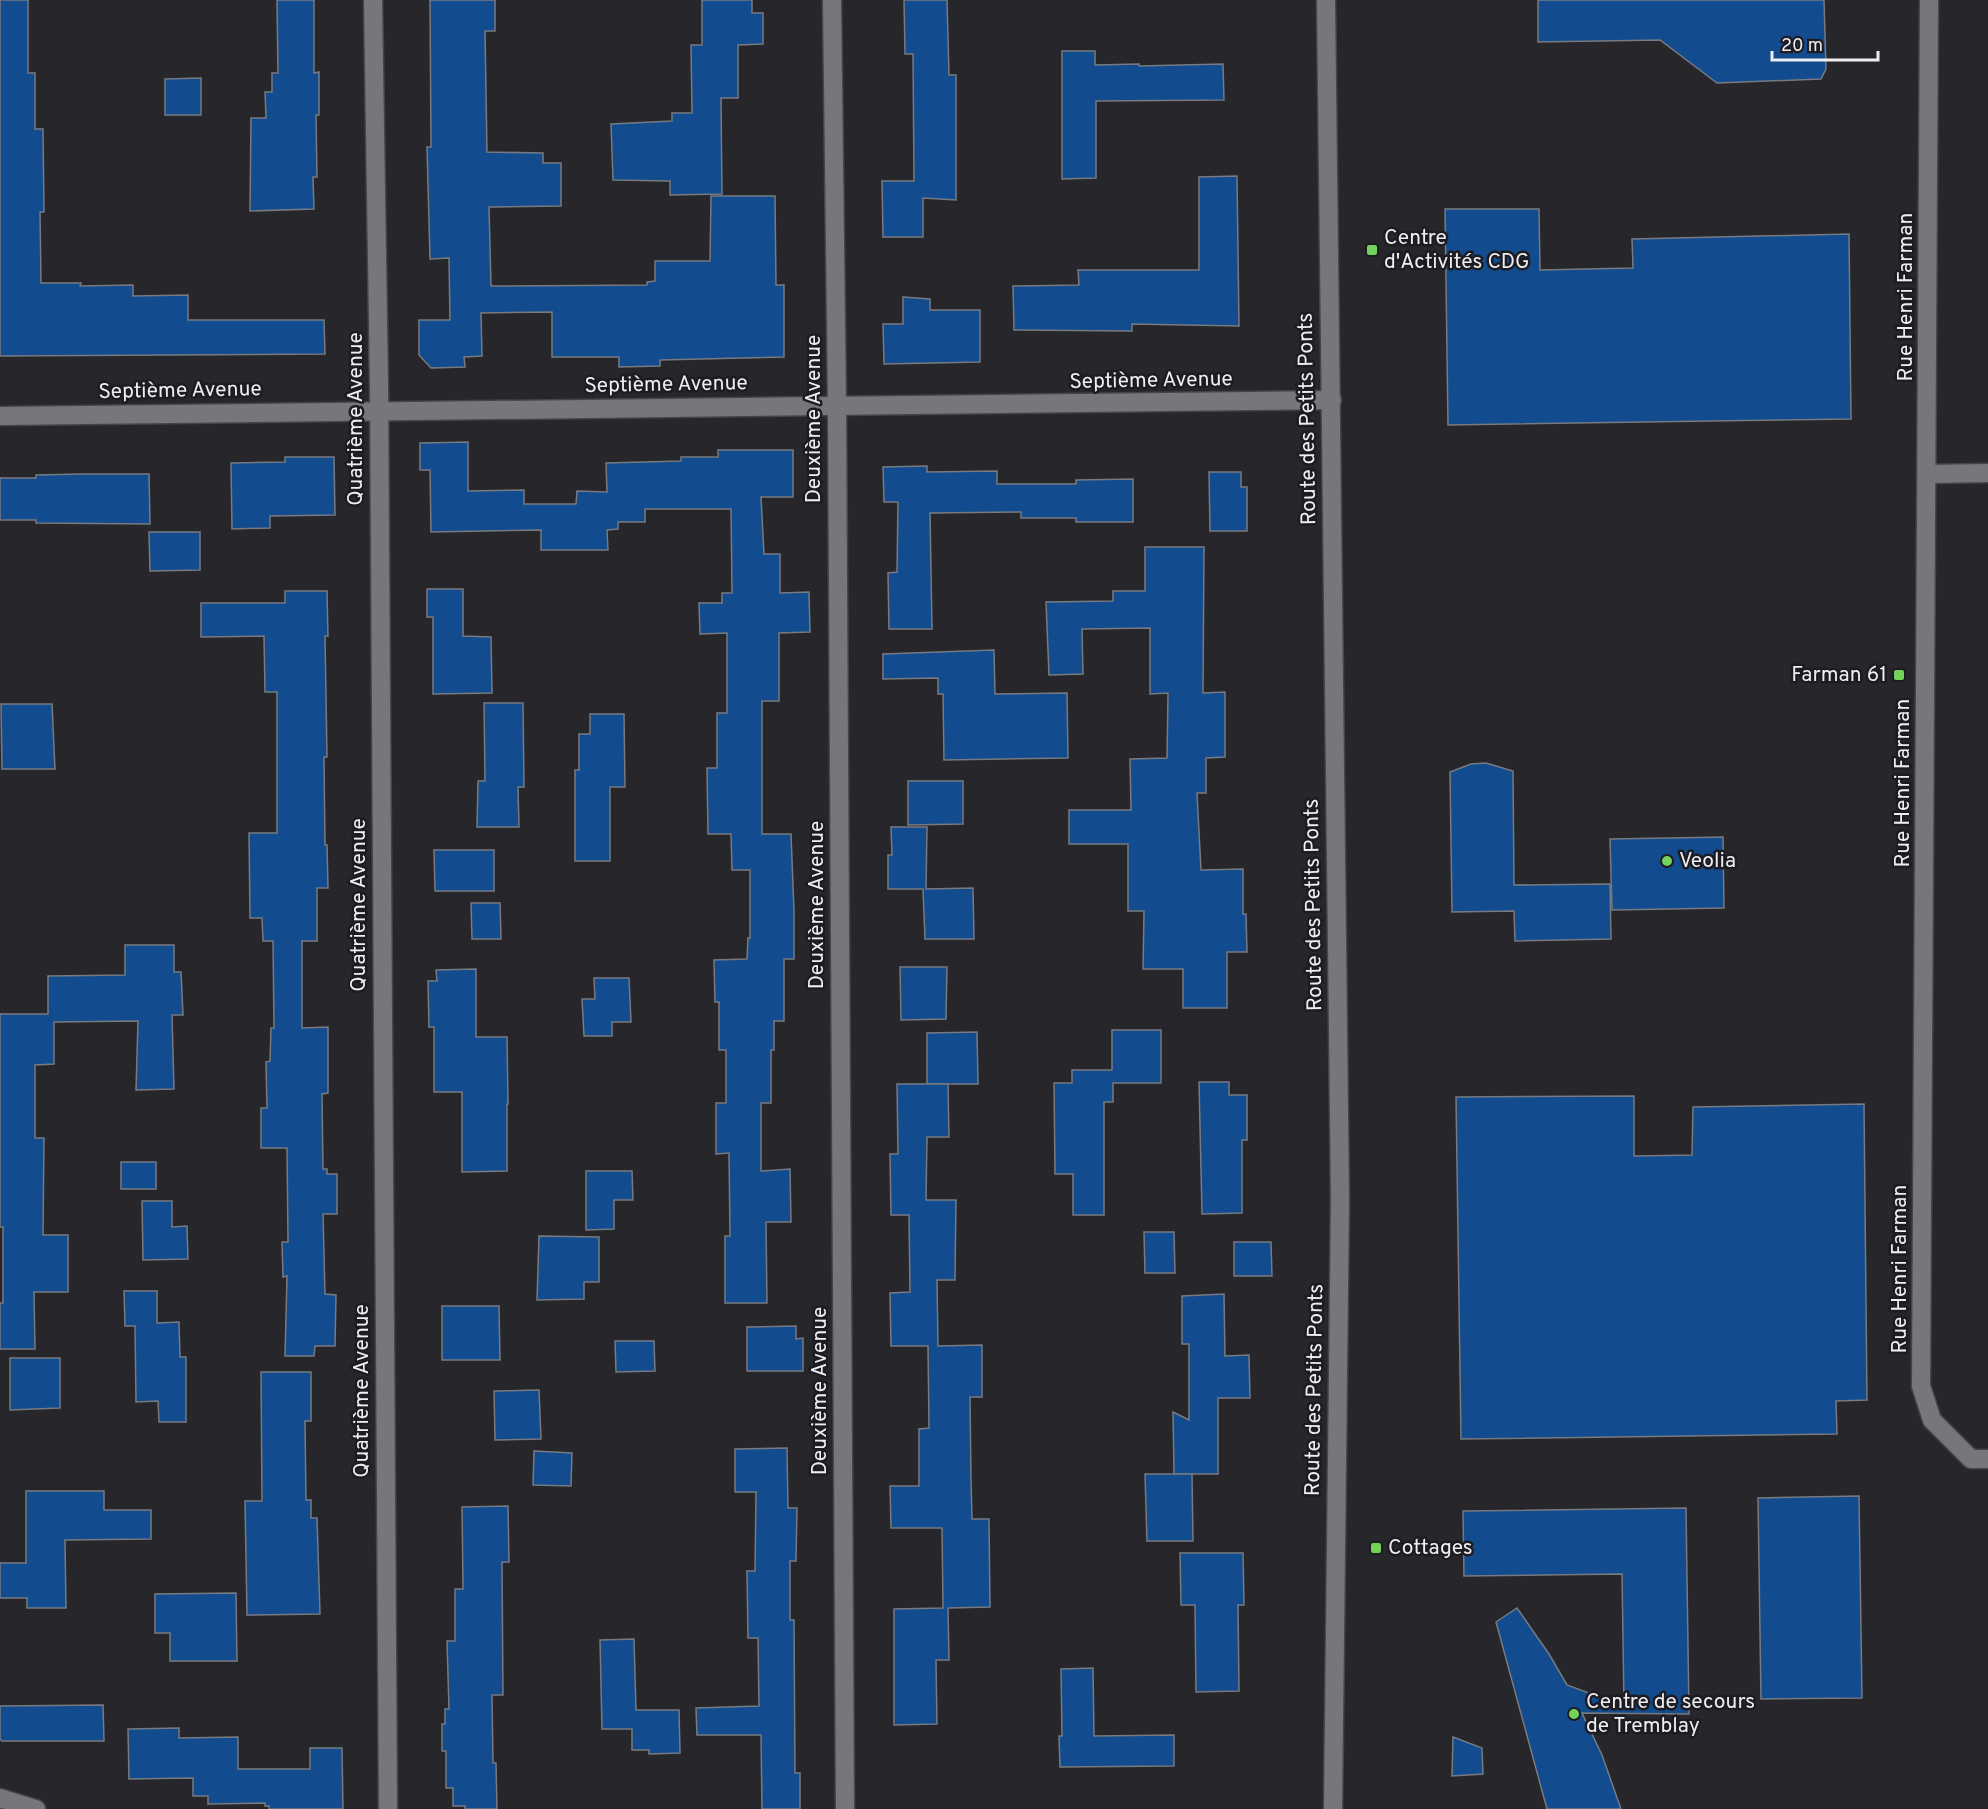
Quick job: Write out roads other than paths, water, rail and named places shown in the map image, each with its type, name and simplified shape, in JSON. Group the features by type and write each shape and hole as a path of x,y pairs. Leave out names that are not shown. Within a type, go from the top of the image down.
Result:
{"street":[{"name":"Quatrième Avenue","path":"374,0 379,412 388,1809"},
{"name":"Deuxième Avenue","path":"832,0 837,406 845,1809"},
{"name":"Route des Petits Ponts","path":"1326,0 1340,1200 1333,1809"},
{"name":"Rue Henri Farman","path":"1929,0 1921,1386 1932,1420 1971,1459 1988,1459"},
{"name":"Septième Avenue","path":"0,416 1332,400"},
{"path":"1927,474 1988,473"},
{"path":"0,1798 36,1809"}],"place":[{"name":"Centre d'Activités CDG","path":"1372,250"},
{"name":"Farman 61","path":"1899,675"},
{"name":"Veolia","path":"1667,861"},
{"name":"Cottages","path":"1376,1548"},
{"name":"Centre de secours de Tremblay","path":"1574,1714"}]}
